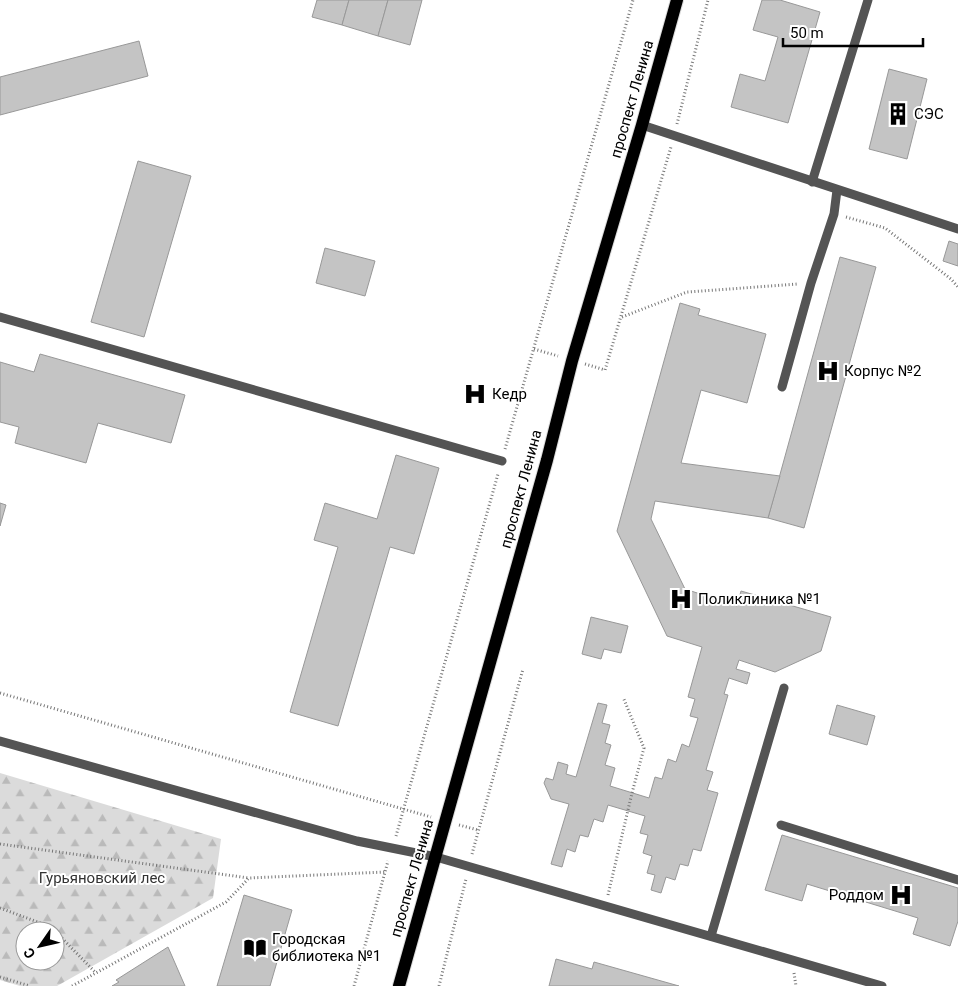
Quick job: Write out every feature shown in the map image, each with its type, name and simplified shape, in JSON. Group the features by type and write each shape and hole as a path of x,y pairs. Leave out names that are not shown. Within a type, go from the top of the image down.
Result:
{"main road":[{"name":"проспект Ленина","path":"399,986 547,460 572,361 642,125 676,0"}],"lane":[{"path":"812,182 868,0"},
{"path":"642,125 958,229"},
{"path":"782,388 811,283 834,214 837,190"},
{"path":"0,317 502,461"},
{"path":"711,936 784,688"},
{"path":"0,741 357,841 436,857 469,866 882,986"},
{"path":"781,825 958,880"}],"path":[{"path":"354,986 633,0"},
{"path":"606,370 674,136 708,0"},
{"path":"834,214 885,228 958,287"},
{"path":"621,317 687,292 811,283"},
{"path":"439,986 478,830 523,669"},
{"path":"0,693 478,830"},
{"path":"612,882 644,748 623,697"},
{"path":"0,844 249,878 385,872"},
{"path":"72,986 226,902 249,878"},
{"path":"0,908 51,927 96,973"},
{"path":"0,977 30,986"}],"green space":[{"name":"Гурьяновский лес","path":"0,773 221,839 213,898 57,986 20,986 0,980"}],"building":[{"path":"317,0 349,0 342,25 312,17"},
{"path":"349,0 388,0 378,36 342,25"},
{"path":"388,0 422,0 410,45 378,36"},
{"path":"762,0 780,0 820,12 788,123 731,107 740,74 765,81 778,37 753,30"},
{"path":"139,41 148,76 0,115 0,77"},
{"name":"СЭС","path":"889,69 927,79 907,159 869,149"},
{"path":"138,161 191,176 144,337 91,322"},
{"path":"949,241 958,244 958,266 943,261"},
{"path":"325,248 375,261 365,296 316,283"},
{"name":"Корпус №2","path":"840,257 876,267 804,528 768,518"},
{"name":"Поликлиника №1","path":"680,303 700,309 698,315 766,334 747,403 701,390 681,463 780,476 768,518 655,501 651,519 685,589 737,606 741,591 831,617 821,651 775,672 739,660 736,669 750,673 747,684 729,678 724,694 728,695 706,770 713,772 707,790 718,793 701,851 693,849 688,866 680,864 675,880 666,877 661,893 651,890 655,875 647,873 652,856 643,853 648,835 640,833 645,816 608,805 603,822 594,819 588,837 580,835 575,852 567,849 562,867 551,864 569,804 551,799 544,783 546,778 553,780 558,762 568,765 566,774 576,777 598,703 607,705 602,723 610,725 605,743 611,745 605,765 615,768 610,786 649,798 655,777 662,779 668,759 676,762 682,744 689,747 698,718 690,716 695,699 688,697 702,647 667,636 617,531"},
{"path":"40,354 185,395 171,443 98,423 86,463 15,443 19,427 0,422 0,362 34,372"},
{"path":"396,455 439,468 414,554 390,547 338,726 290,712 338,547 314,540 325,503 377,519"},
{"path":"0,503 6,505 0,526"},
{"path":"591,617 628,626 621,653 604,649 601,659 582,654"},
{"path":"837,705 875,716 867,745 829,734"},
{"name":"Роддом","path":"782,835 958,888 958,921 950,946 913,934 918,918 807,884 802,901 765,890"},
{"name":"Городская библиотека №1","path":"244,895 292,910 270,986 217,986"},
{"path":"168,947 185,986 112,986 119,982 116,980"},
{"path":"556,959 592,969 594,962 679,986 549,986"}],"place":[{"name":"СЭС","path":"898,114"},
{"name":"Корпус №2","path":"828,371"},
{"name":"Кедр","path":"475,394"},
{"name":"Поликлиника №1","path":"681,599"},
{"name":"Роддом","path":"901,895"},
{"name":"Городская библиотека №1","path":"255,948"}]}
